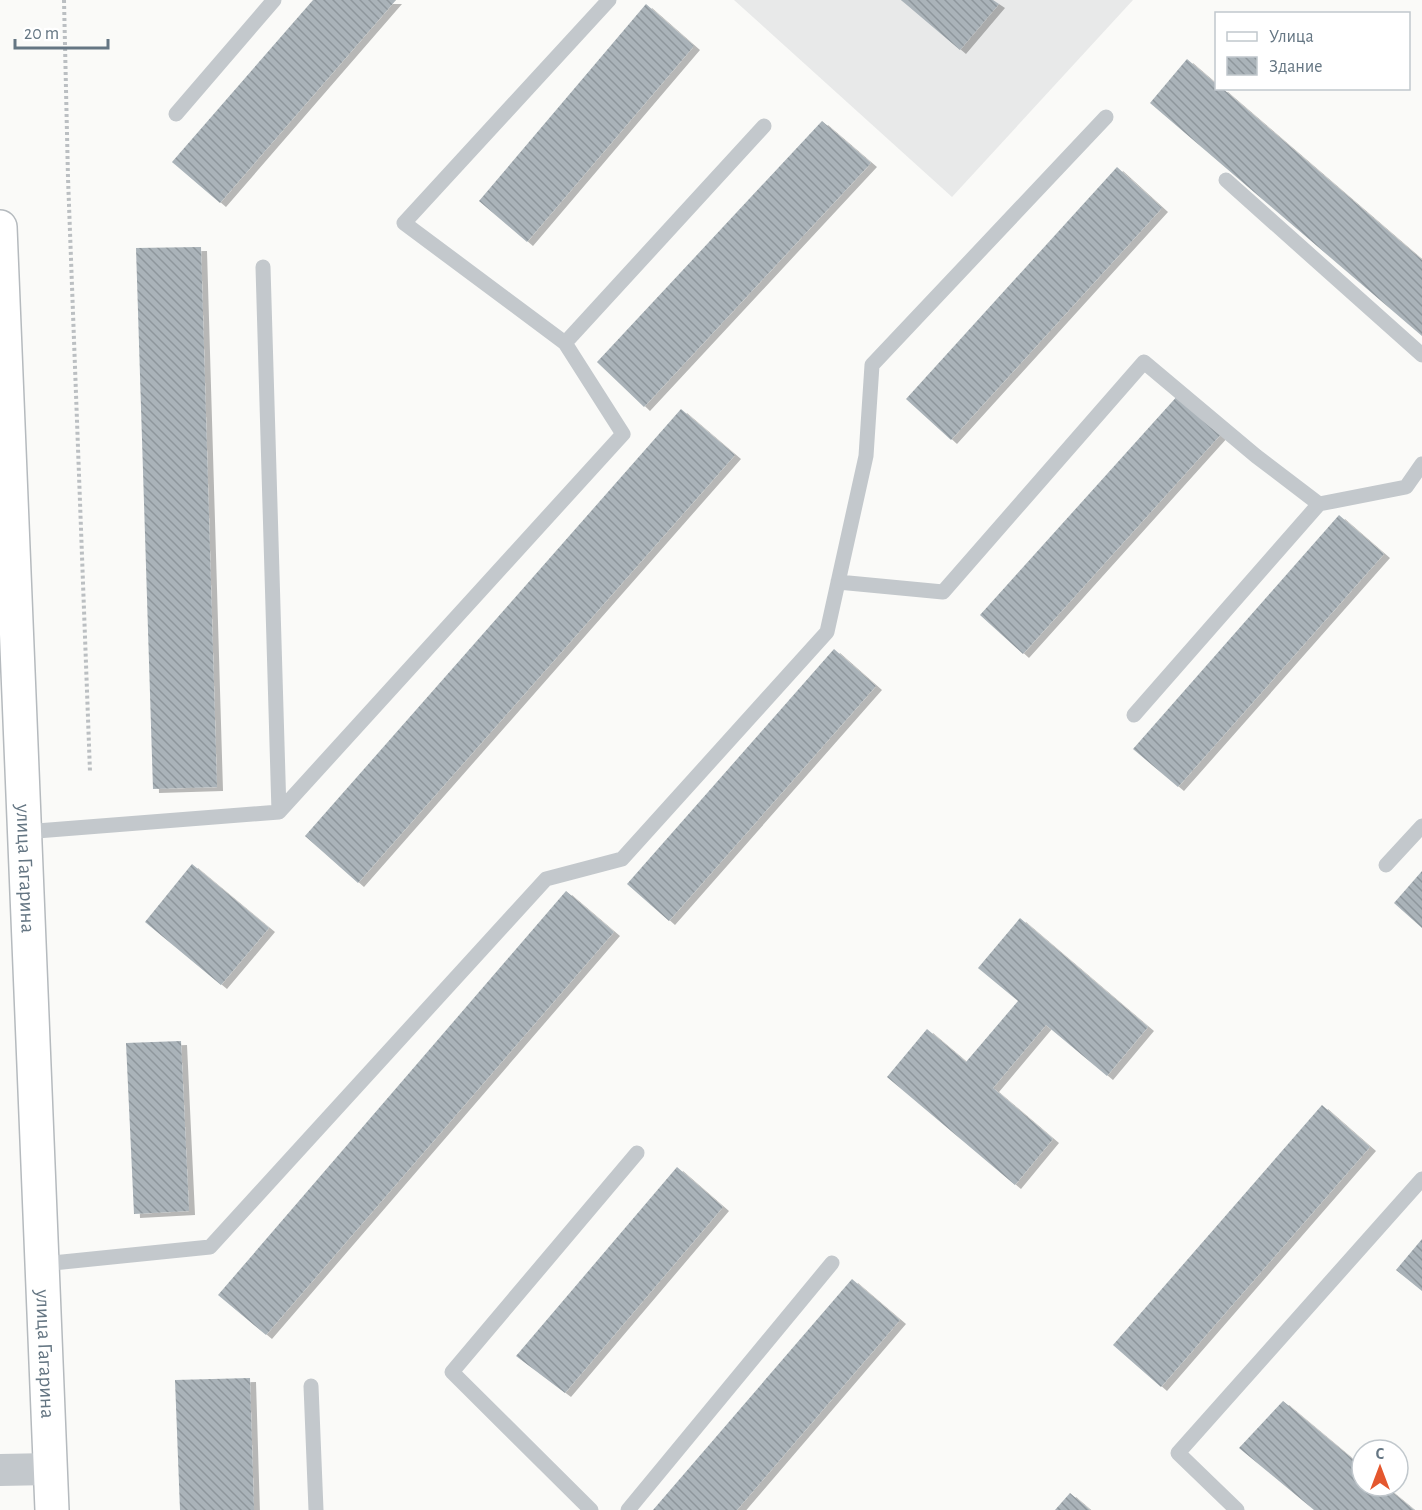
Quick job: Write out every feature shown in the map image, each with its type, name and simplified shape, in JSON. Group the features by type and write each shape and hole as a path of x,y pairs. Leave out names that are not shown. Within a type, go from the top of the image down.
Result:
{"main road":[{"name":"улица Гагарина","path":"0,227 10,720 24,832 52,1510"}],"street":[{"path":"0,1470 50,1469"}],"lane":[{"path":"176,114 274,0"},
{"path":"24,832 279,812 623,434 565,343 404,223 609,0"},
{"path":"43,1264 210,1247 546,879 622,859 827,632 866,456 872,365 1106,117"},
{"path":"565,343 764,126"},
{"path":"1226,180 1422,355"},
{"path":"263,267 279,812"},
{"path":"838,582 943,592 1144,362 1256,456 1318,504"},
{"path":"1134,715 1318,504 1406,487 1422,464"},
{"path":"1386,865 1422,826"},
{"path":"591,1510 452,1372 636,1153"},
{"path":"1232,1509 1179,1453 1422,1179"},
{"path":"628,1510 832,1263"},
{"path":"311,1386 316,1510"}],"path":[{"path":"64,0 68,178 90,772"}],"shaded area":[{"path":"734,0 1133,0 952,197"}],"building":[{"path":"313,0 396,0 220,203 172,162"},
{"path":"901,0 993,0 999,4 960,50"},
{"path":"646,4 694,46 527,242 479,201"},
{"path":"1187,59 1215,83 1215,90 1224,90 1422,260 1422,336 1150,103"},
{"path":"822,121 871,163 644,407 597,362"},
{"path":"1117,167 1162,208 951,440 906,399"},
{"path":"201,247 217,787 153,789 136,248"},
{"path":"1180,393 1223,432 1023,654 980,615"},
{"path":"681,409 735,455 358,883 305,836"},
{"path":"1339,515 1384,554 1178,787 1133,749"},
{"path":"834,649 876,686 669,921 627,884"},
{"path":"192,864 269,928 221,985 145,922"},
{"path":"1422,871 1422,928 1394,903"},
{"path":"566,891 614,932 266,1335 218,1295"},
{"path":"1020,918 1148,1027 1107,1076 1046,1025 993,1088 1053,1139 1015,1185 887,1077 927,1029 966,1062 1018,1001 978,968"},
{"path":"181,1041 189,1211 134,1214 126,1043"},
{"path":"1322,1105 1370,1147 1161,1387 1113,1345"},
{"path":"677,1167 723,1207 565,1393 516,1356"},
{"path":"1422,1239 1422,1291 1396,1270"},
{"path":"852,1279 900,1320 737,1510 653,1510"},
{"path":"250,1378 254,1510 180,1510 175,1380"},
{"path":"1283,1401 1350,1457 1350,1498 1400,1498 1414,1510 1314,1510 1239,1448"},
{"path":"1070,1493 1090,1510 1055,1510"}]}
